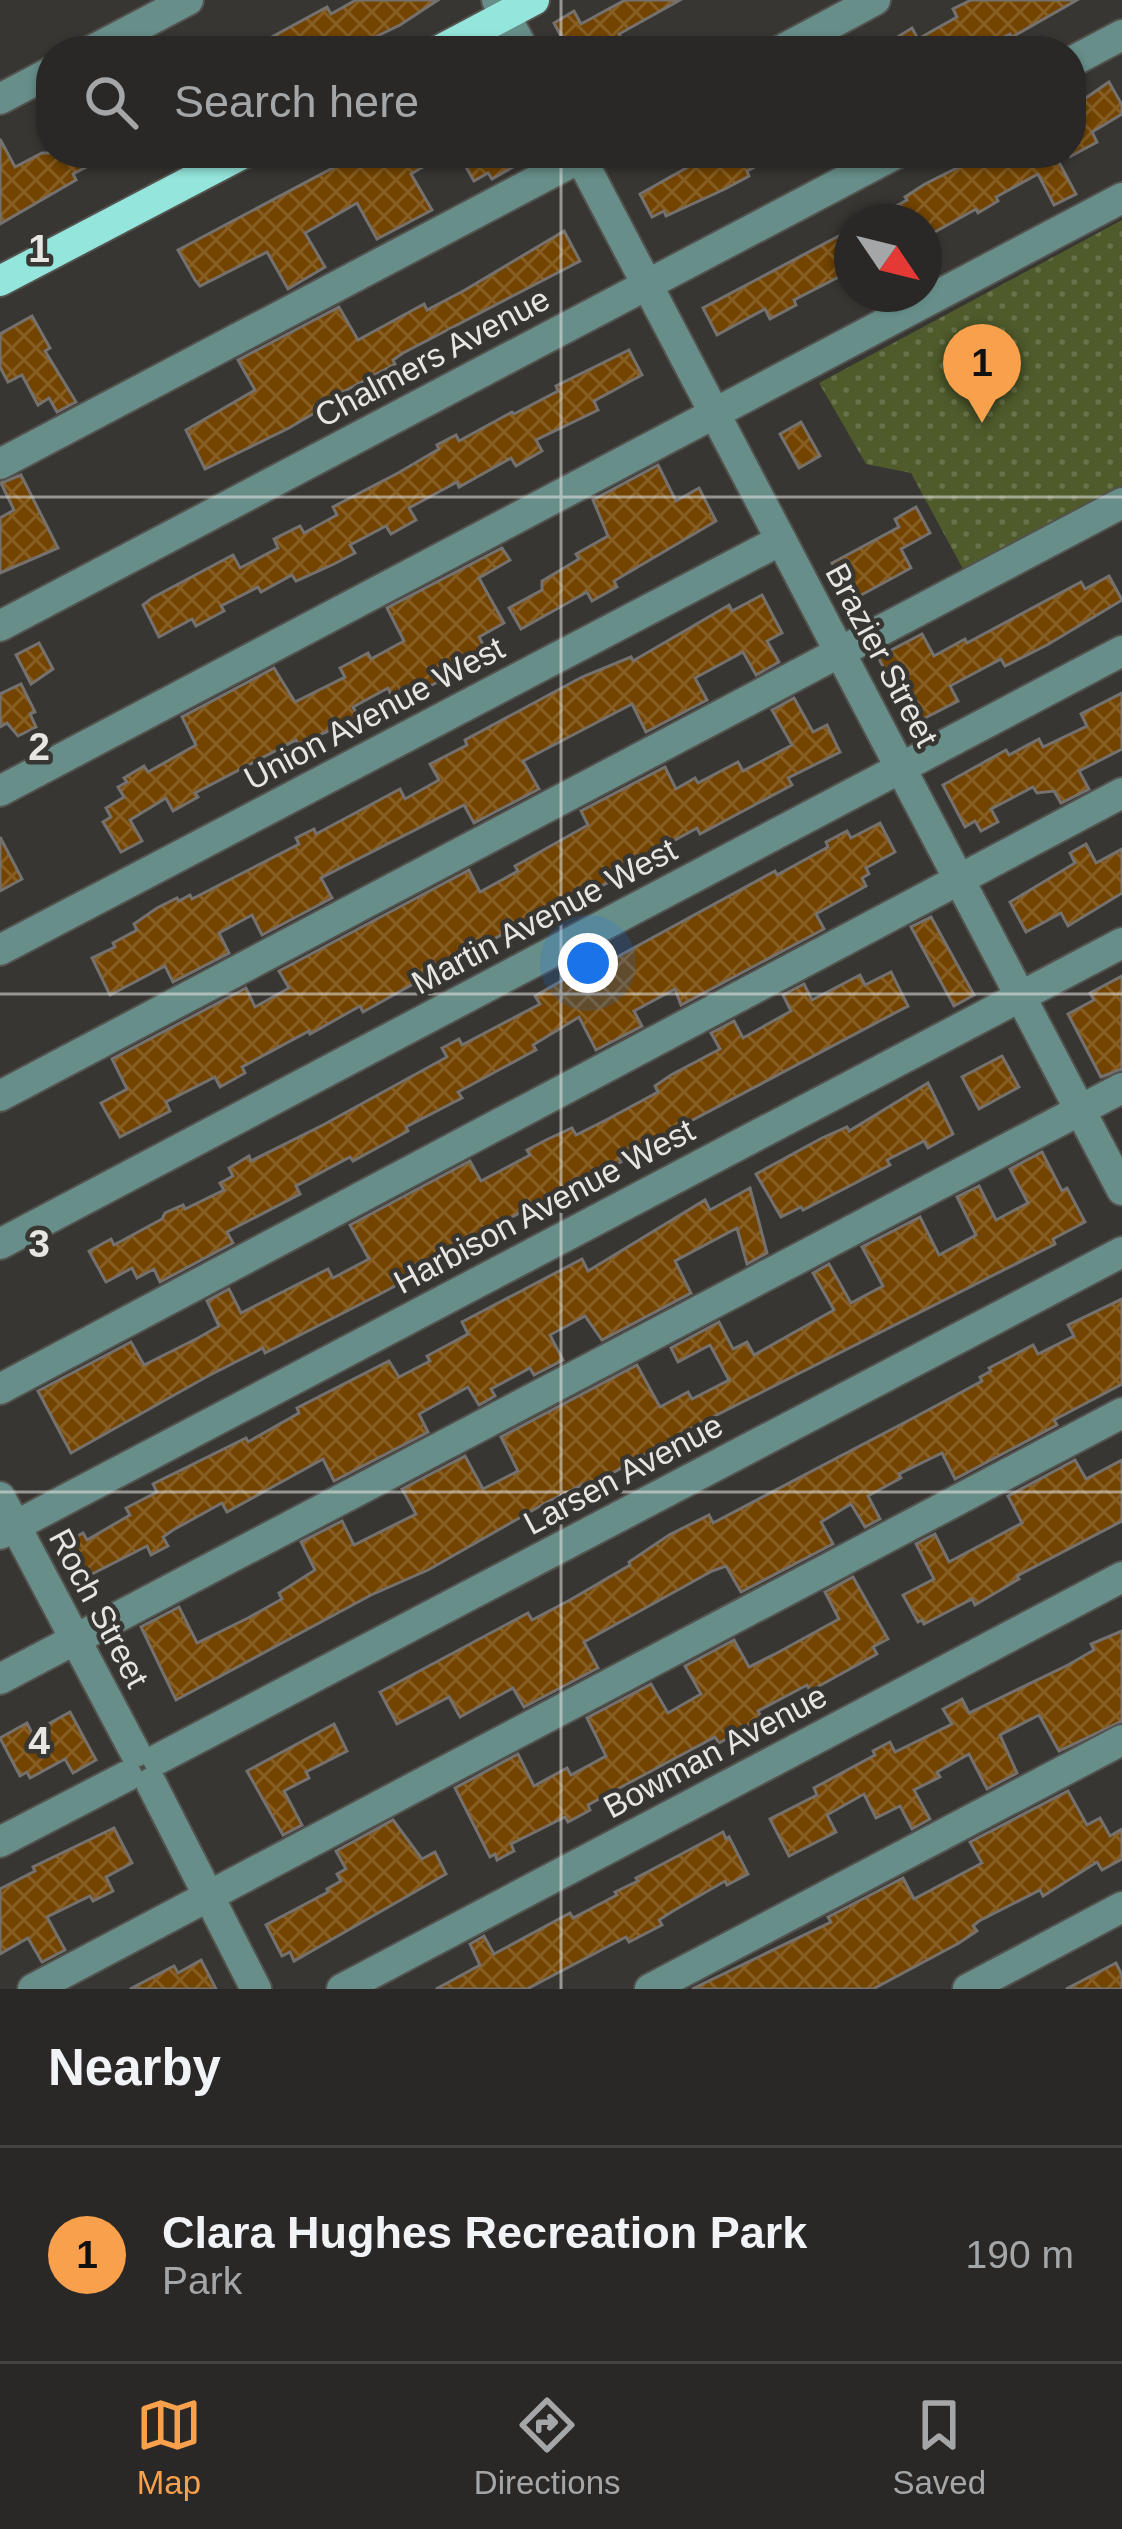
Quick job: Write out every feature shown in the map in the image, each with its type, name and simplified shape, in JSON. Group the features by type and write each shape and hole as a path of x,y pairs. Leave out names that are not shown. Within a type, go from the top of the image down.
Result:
{"main road":[{"path":"459,36 501,8 534,0"},
{"path":"0,281 215,168"}],"street":[{"path":"120,36 188,0"},
{"path":"808,36 875,0"},
{"path":"501,8 516,36"},
{"path":"1086,54 1122,35"},
{"path":"0,99 36,80"},
{"path":"0,464 556,168"},
{"name":"Brazier Street","path":"589,168 713,414 1122,1190"},
{"name":"Chalmers Avenue","path":"0,626 868,168"},
{"path":"0,791 1122,198"},
{"path":"0,1096 1122,503"},
{"name":"Union Avenue West","path":"0,950 781,539"},
{"name":"Martin Avenue West","path":"0,1244 1122,651"},
{"path":"0,1389 1122,793"},
{"name":"Harbison Avenue West","path":"7,1530 1122,943"},
{"path":"0,1679 1122,1088"},
{"name":"Larsen Avenue","path":"0,1842 1122,1252"},
{"path":"33,1989 1122,1414"},
{"name":"Roch Street","path":"0,1497 7,1530 75,1639 256,1989"},
{"name":"Bowman Avenue","path":"342,1989 1122,1577"},
{"path":"650,1989 1122,1740"},
{"path":"968,1989 1122,1907"}],"green space":[{"path":"1122,220 1122,486 963,569 911,473 866,464 819,383"}],"building":[{"path":"356,0 438,0 377,36 274,36 327,7 331,14"},
{"path":"625,0 680,0 620,36 561,36 554,23 574,11 581,24"},
{"path":"971,0 1077,0 1014,36 923,36 957,17 953,9"},
{"path":"1109,82 1122,114 1092,132 1097,142 1086,148 1086,98"},
{"path":"0,139 15,167 36,156 36,168 84,168 73,174 76,180 0,224"},
{"path":"333,168 421,168 411,174 432,210 377,239 357,203 305,233 325,267 288,289 267,252 200,286 178,250"},
{"path":"467,168 511,168 492,179 488,173 474,181"},
{"path":"686,168 753,168 747,171 749,176 666,216 664,211 652,217 640,194"},
{"path":"957,168 1062,168 1076,194 1054,205 1038,174 996,197 998,201 978,213 976,209 942,228 942,204 900,204"},
{"path":"564,231 580,261 403,353 393,360 395,364 289,428 205,469 186,430 255,390 238,360 339,307 358,340 424,304 427,310 465,290"},
{"path":"834,239 834,279 770,319 765,309 717,335 703,308"},
{"path":"32,316 50,348 45,351 76,402 57,412 49,398 38,405 22,375 8,382 0,367 0,334"},
{"path":"629,350 642,375 594,401 598,410 536,440 542,451 516,466 511,458 409,508 416,520 391,534 386,526 350,545 355,553 334,564 296,581 292,575 261,592 258,587 221,606 224,611 196,626 192,619 159,637 143,605 152,598 233,555 240,568 278,548 274,539 300,526 304,533 337,515 333,507 439,449 437,445 456,435 459,441 514,414 558,391 556,386"},
{"path":"801,422 820,456 799,468 780,434"},
{"path":"658,465 676,501 699,488 716,521 614,581 617,587 592,601 587,592 521,629 509,608 542,590 542,581 608,536 593,500"},
{"path":"21,475 58,548 0,573 0,518 14,510 1,483"},
{"path":"916,507 930,533 901,549 911,568 852,600 832,563 899,527 895,519"},
{"path":"502,548 510,560 479,578 504,623 479,637 485,648 446,670 449,676 428,687 426,683 404,695 402,690 391,695 388,688 353,707 359,718 298,744 296,740 195,793 198,797 173,811 166,798 130,820 142,841 121,852 103,822 111,817 106,808 124,797 118,787 127,782 124,778 144,766 148,772 196,745 182,717 274,668 295,702 345,677 340,668 368,653 371,659 404,641 387,608"},
{"path":"1109,576 1122,600 1005,666 1001,659 950,686 958,701 913,724 878,657 922,634 934,656 1081,582 1085,589"},
{"path":"762,595 782,633 767,641 779,662 756,675 743,652 695,678 707,700 646,732 632,704 523,761 539,789 474,823 464,805 321,878 332,898 262,935 252,915 219,933 229,953 173,982 165,966 110,995 92,958 115,947 113,943 137,930 134,924 157,908 177,898 190,895 192,899 299,844 296,838 314,829 316,834 400,789 405,799 439,780 430,764 467,745 465,740 582,677 631,657 633,661 729,605 732,611"},
{"path":"39,643 53,669 31,684 16,655"},
{"path":"21,684 35,712 30,714 36,727 18,736 7,723 0,727 0,694"},
{"path":"1122,693 1122,749 1079,771 1089,789 1061,803 1054,791 1037,793 1033,787 991,809 998,822 981,831 975,821 965,827 943,785 1006,750 1009,755 1039,739 1043,747 1087,726 1081,714"},
{"path":"794,698 813,732 827,725 840,752 788,778 792,785 700,834 697,828 644,857 646,862 581,897 578,892 363,1012 360,1006 309,1031 242,1067 245,1073 220,1087 215,1077 166,1102 170,1111 120,1137 101,1103 127,1089 112,1059 246,988 255,1007 289,988 279,971 469,870 480,892 518,871 515,866 588,825 581,811 665,767 676,789 738,762 743,771 792,745 772,710"},
{"path":"880,823 895,852 866,868 869,874 862,878 866,886 816,914 824,929 681,1005 675,989 634,1011 642,1026 596,1050 579,1017 533,1045 536,1050 458,1092 462,1098 406,1127 408,1131 296,1186 300,1194 227,1232 233,1243 160,1282 154,1269 137,1278 132,1268 106,1282 89,1251 111,1239 114,1245 165,1213 224,1190 220,1183 233,1176 229,1168 249,1156 251,1161 447,1057 442,1048 459,1039 462,1045 540,1004 535,996 570,976 606,963 775,871 777,875 847,831 851,838"},
{"path":"0,837 22,879 0,891"},
{"path":"1086,844 1096,863 1122,849 1122,893 1068,926 1061,913 1026,932 1010,902 1075,863 1070,853"},
{"path":"931,917 974,995 954,1006 911,927"},
{"path":"891,972 908,1006 619,1159 621,1162 546,1200 549,1205 530,1215 527,1209 382,1293 265,1353 263,1348 208,1376 71,1453 38,1391 131,1342 144,1365 198,1338 219,1326 207,1301 229,1289 241,1313 328,1269 333,1278 369,1259 350,1225 470,1161 481,1181 530,1155 527,1150 546,1140 572,1128 576,1135 608,1119 658,1092 655,1086 671,1075 720,1049 711,1033 734,1021 743,1038 791,1011 783,995 804,984 812,1000 860,975 865,985"},
{"path":"1122,976 1122,1069 1101,1077 1068,1014 1094,1000 1090,993"},
{"path":"1002,1056 1019,1087 979,1109 962,1077"},
{"path":"928,1083 953,1134 928,1148 924,1141 887,1160 890,1165 781,1217 756,1174 822,1138 847,1127 849,1131"},
{"path":"1042,1152 1085,1222 1053,1239 1055,1244 695,1426 611,1474 614,1478 592,1489 588,1482 549,1501 428,1570 371,1595 176,1700 141,1627 179,1607 197,1643 248,1618 282,1599 279,1593 315,1570 301,1542 342,1521 354,1545 416,1514 402,1489 465,1456 483,1489 518,1471 501,1437 637,1365 660,1407 688,1392 692,1399 729,1380 710,1345 678,1362 671,1348 719,1322 733,1349 747,1342 754,1355 834,1310 813,1273 829,1264 851,1303 883,1286 862,1247 920,1217 939,1255 976,1235 957,1197 979,1186 996,1220 1028,1203 1010,1169"},
{"path":"750,1188 767,1253 747,1264 737,1228 675,1261 691,1293 602,1340 585,1316 550,1335 563,1360 534,1375 530,1368 491,1389 495,1396 479,1405 468,1387 419,1414 428,1432 334,1481 323,1459 227,1512 222,1503 173,1530 163,1537 168,1546 151,1555 147,1546 82,1579 63,1544 83,1533 87,1540 130,1515 126,1508 157,1492 153,1484 246,1438 248,1442 299,1413 297,1408 389,1361 399,1377 468,1334 462,1322 582,1259 588,1271 705,1200 710,1210"},
{"path":"1122,1299 1122,1384 1054,1420 1057,1425 955,1479 942,1453 899,1474 901,1478 868,1496 880,1519 865,1527 851,1504 821,1522 833,1544 741,1592 726,1566 712,1571 584,1642 598,1668 524,1707 513,1688 460,1717 449,1697 397,1724 380,1692 528,1613 532,1620 570,1600 630,1565 669,1535 709,1515 713,1523 917,1416 982,1381 980,1377 989,1368 1033,1345 1038,1354 1074,1336 1068,1325"},
{"path":"1075,1460 1086,1479 1122,1460 1122,1521 1017,1576 1019,1579 975,1605 972,1599 924,1624 918,1622 903,1595 934,1579 916,1544 935,1534 949,1562 1022,1523 1008,1496"},
{"path":"853,1577 888,1639 873,1647 877,1654 810,1691 807,1685 758,1711 762,1719 719,1743 715,1737 588,1805 590,1810 568,1822 565,1817 511,1844 514,1851 497,1860 495,1854 490,1857 455,1788 518,1754 534,1786 567,1768 571,1775 606,1756 587,1718 651,1684 668,1713 701,1694 685,1666 734,1640 749,1667 777,1653 839,1619 825,1592"},
{"path":"1122,1631 1122,1721 1059,1751 1039,1715 1000,1735 1017,1773 987,1789 969,1754 914,1790 930,1819 912,1829 900,1806 876,1818 864,1794 827,1815 836,1832 789,1856 770,1819 817,1795 814,1788 890,1742 895,1752 952,1724 943,1709 962,1699 969,1713 1068,1665 1094,1650 1091,1644"},
{"path":"70,1712 96,1760 73,1773 65,1759 30,1778 27,1772 20,1776 0,1738 27,1723 32,1733"},
{"path":"334,1724 347,1751 306,1772 309,1778 284,1791 302,1825 283,1835 247,1771"},
{"path":"1068,1791 1087,1825 1100,1818 1110,1836 1122,1829 1122,1859 1102,1870 1097,1862 1043,1896 1040,1890 979,1921 973,1926 977,1931 959,1943 873,1989 692,1989 831,1922 828,1917 903,1878 914,1899 982,1863 970,1842"},
{"path":"393,1820 422,1859 435,1852 446,1874 294,1961 290,1952 282,1956 266,1925 328,1892 341,1881 337,1874 346,1869 336,1851"},
{"path":"114,1828 132,1863 106,1877 113,1891 93,1901 90,1896 47,1917 65,1950 42,1962 28,1938 0,1954 0,1889 35,1871 33,1867"},
{"path":"723,1832 748,1874 727,1885 725,1881 673,1911 659,1920 662,1925 629,1942 626,1937 527,1989 436,1989 480,1965 470,1944 484,1936 494,1954 570,1913 573,1918 617,1895 636,1878"},
{"path":"201,1960 216,1989 130,1989 174,1966 178,1973"},
{"path":"1116,1963 1122,1989 1066,1989"}],"place":[{"name":"Clara Hughes Recreation Park","path":"982,423"}]}
